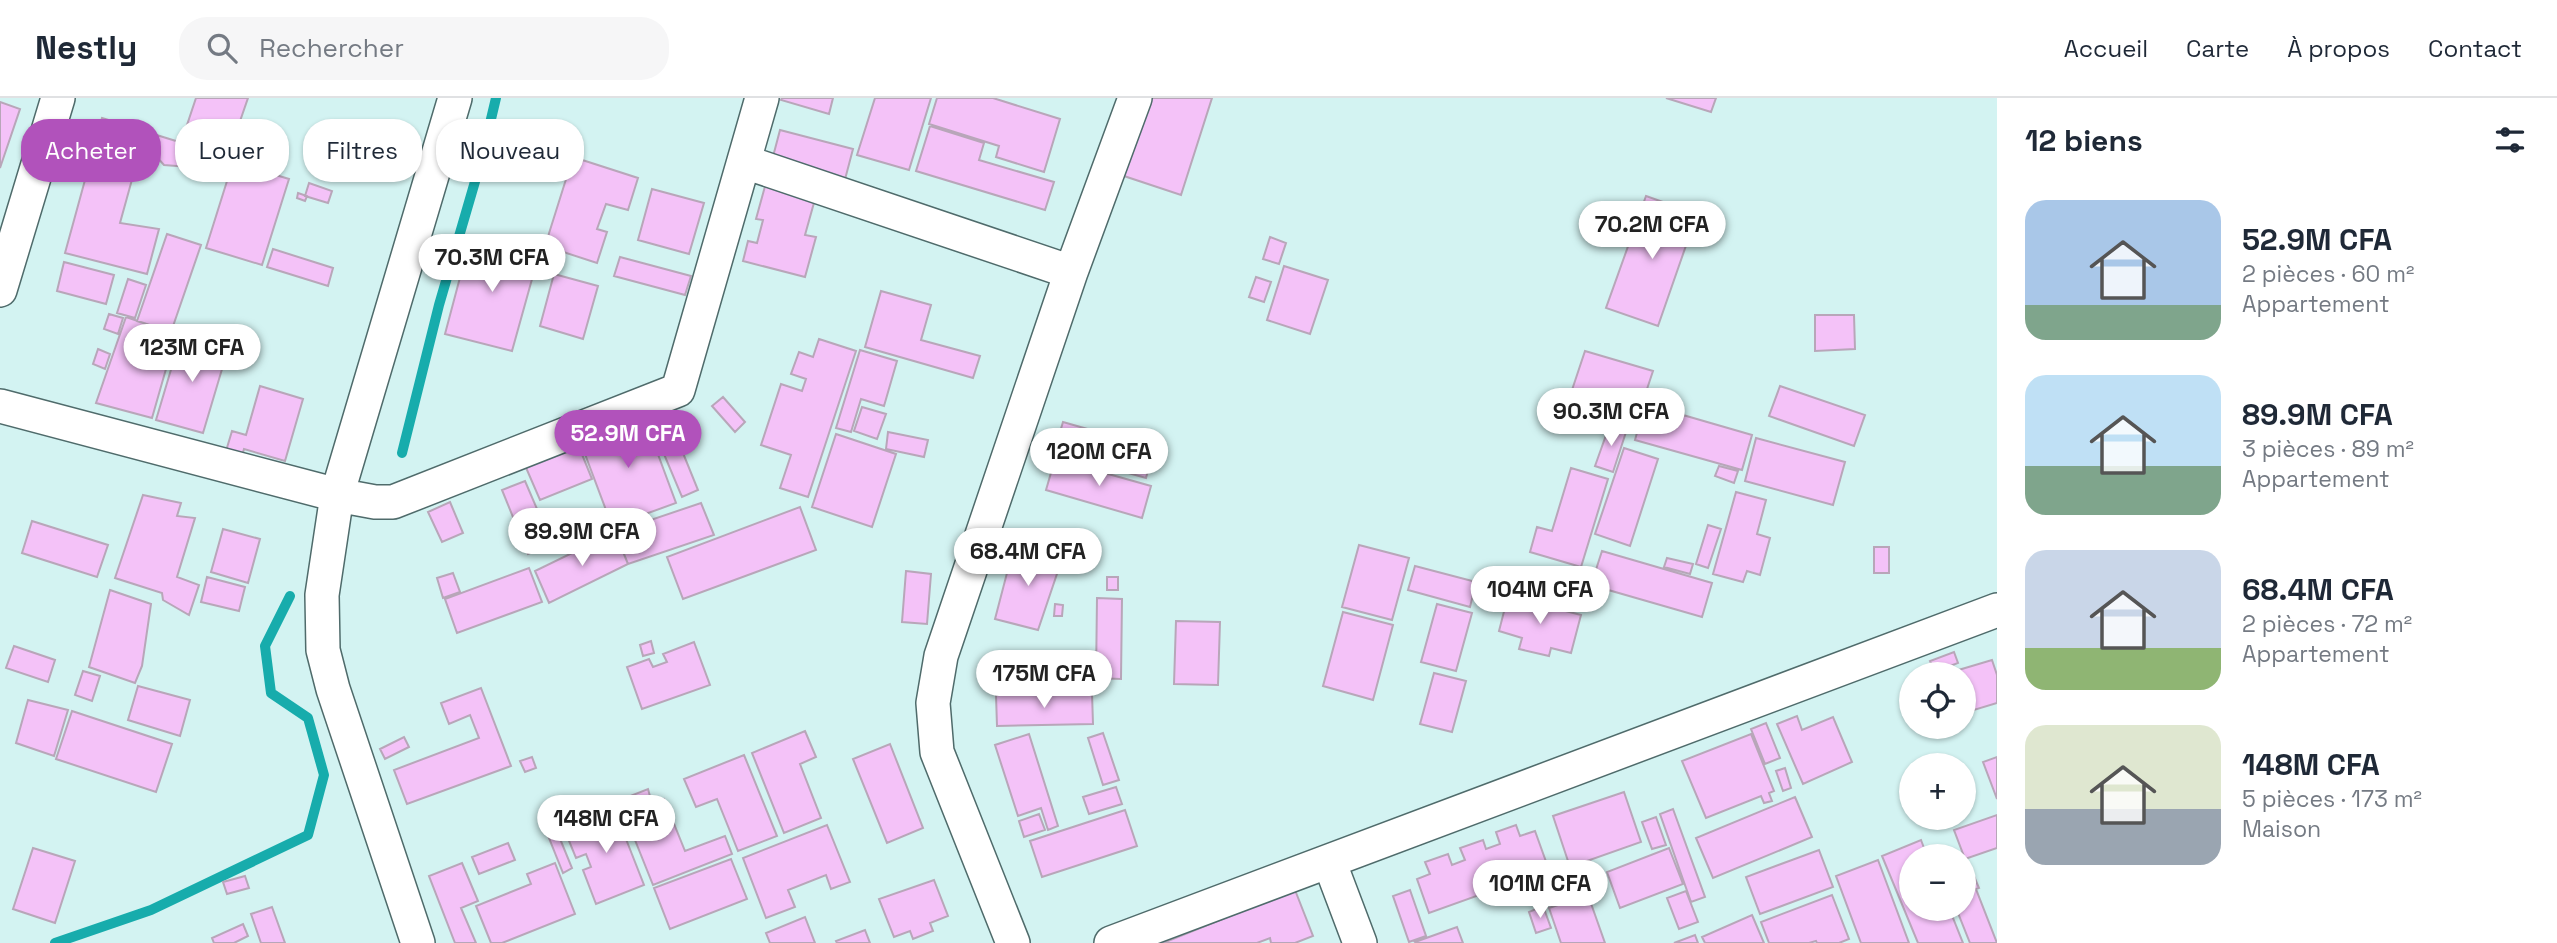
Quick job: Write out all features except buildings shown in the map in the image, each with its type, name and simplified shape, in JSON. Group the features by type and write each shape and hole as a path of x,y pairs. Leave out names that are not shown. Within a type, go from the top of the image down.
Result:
{"street":[{"path":"0,290 58,98"},
{"path":"418,943 332,689 323,650 321,595 337,495 455,98"},
{"path":"0,407 337,495 375,502 393,502 678,390 762,98"},
{"path":"1013,943 937,752 933,703 941,656 1071,272 1135,98"},
{"path":"745,162 1071,272"},
{"path":"1111,943 1997,610"},
{"path":"1329,861 1360,943"}],"waterway":[{"path":"402,453 439,305 481,161 496,98"},
{"path":"55,943 151,910 308,835 324,775 308,718 271,693 265,646 290,596"}]}
